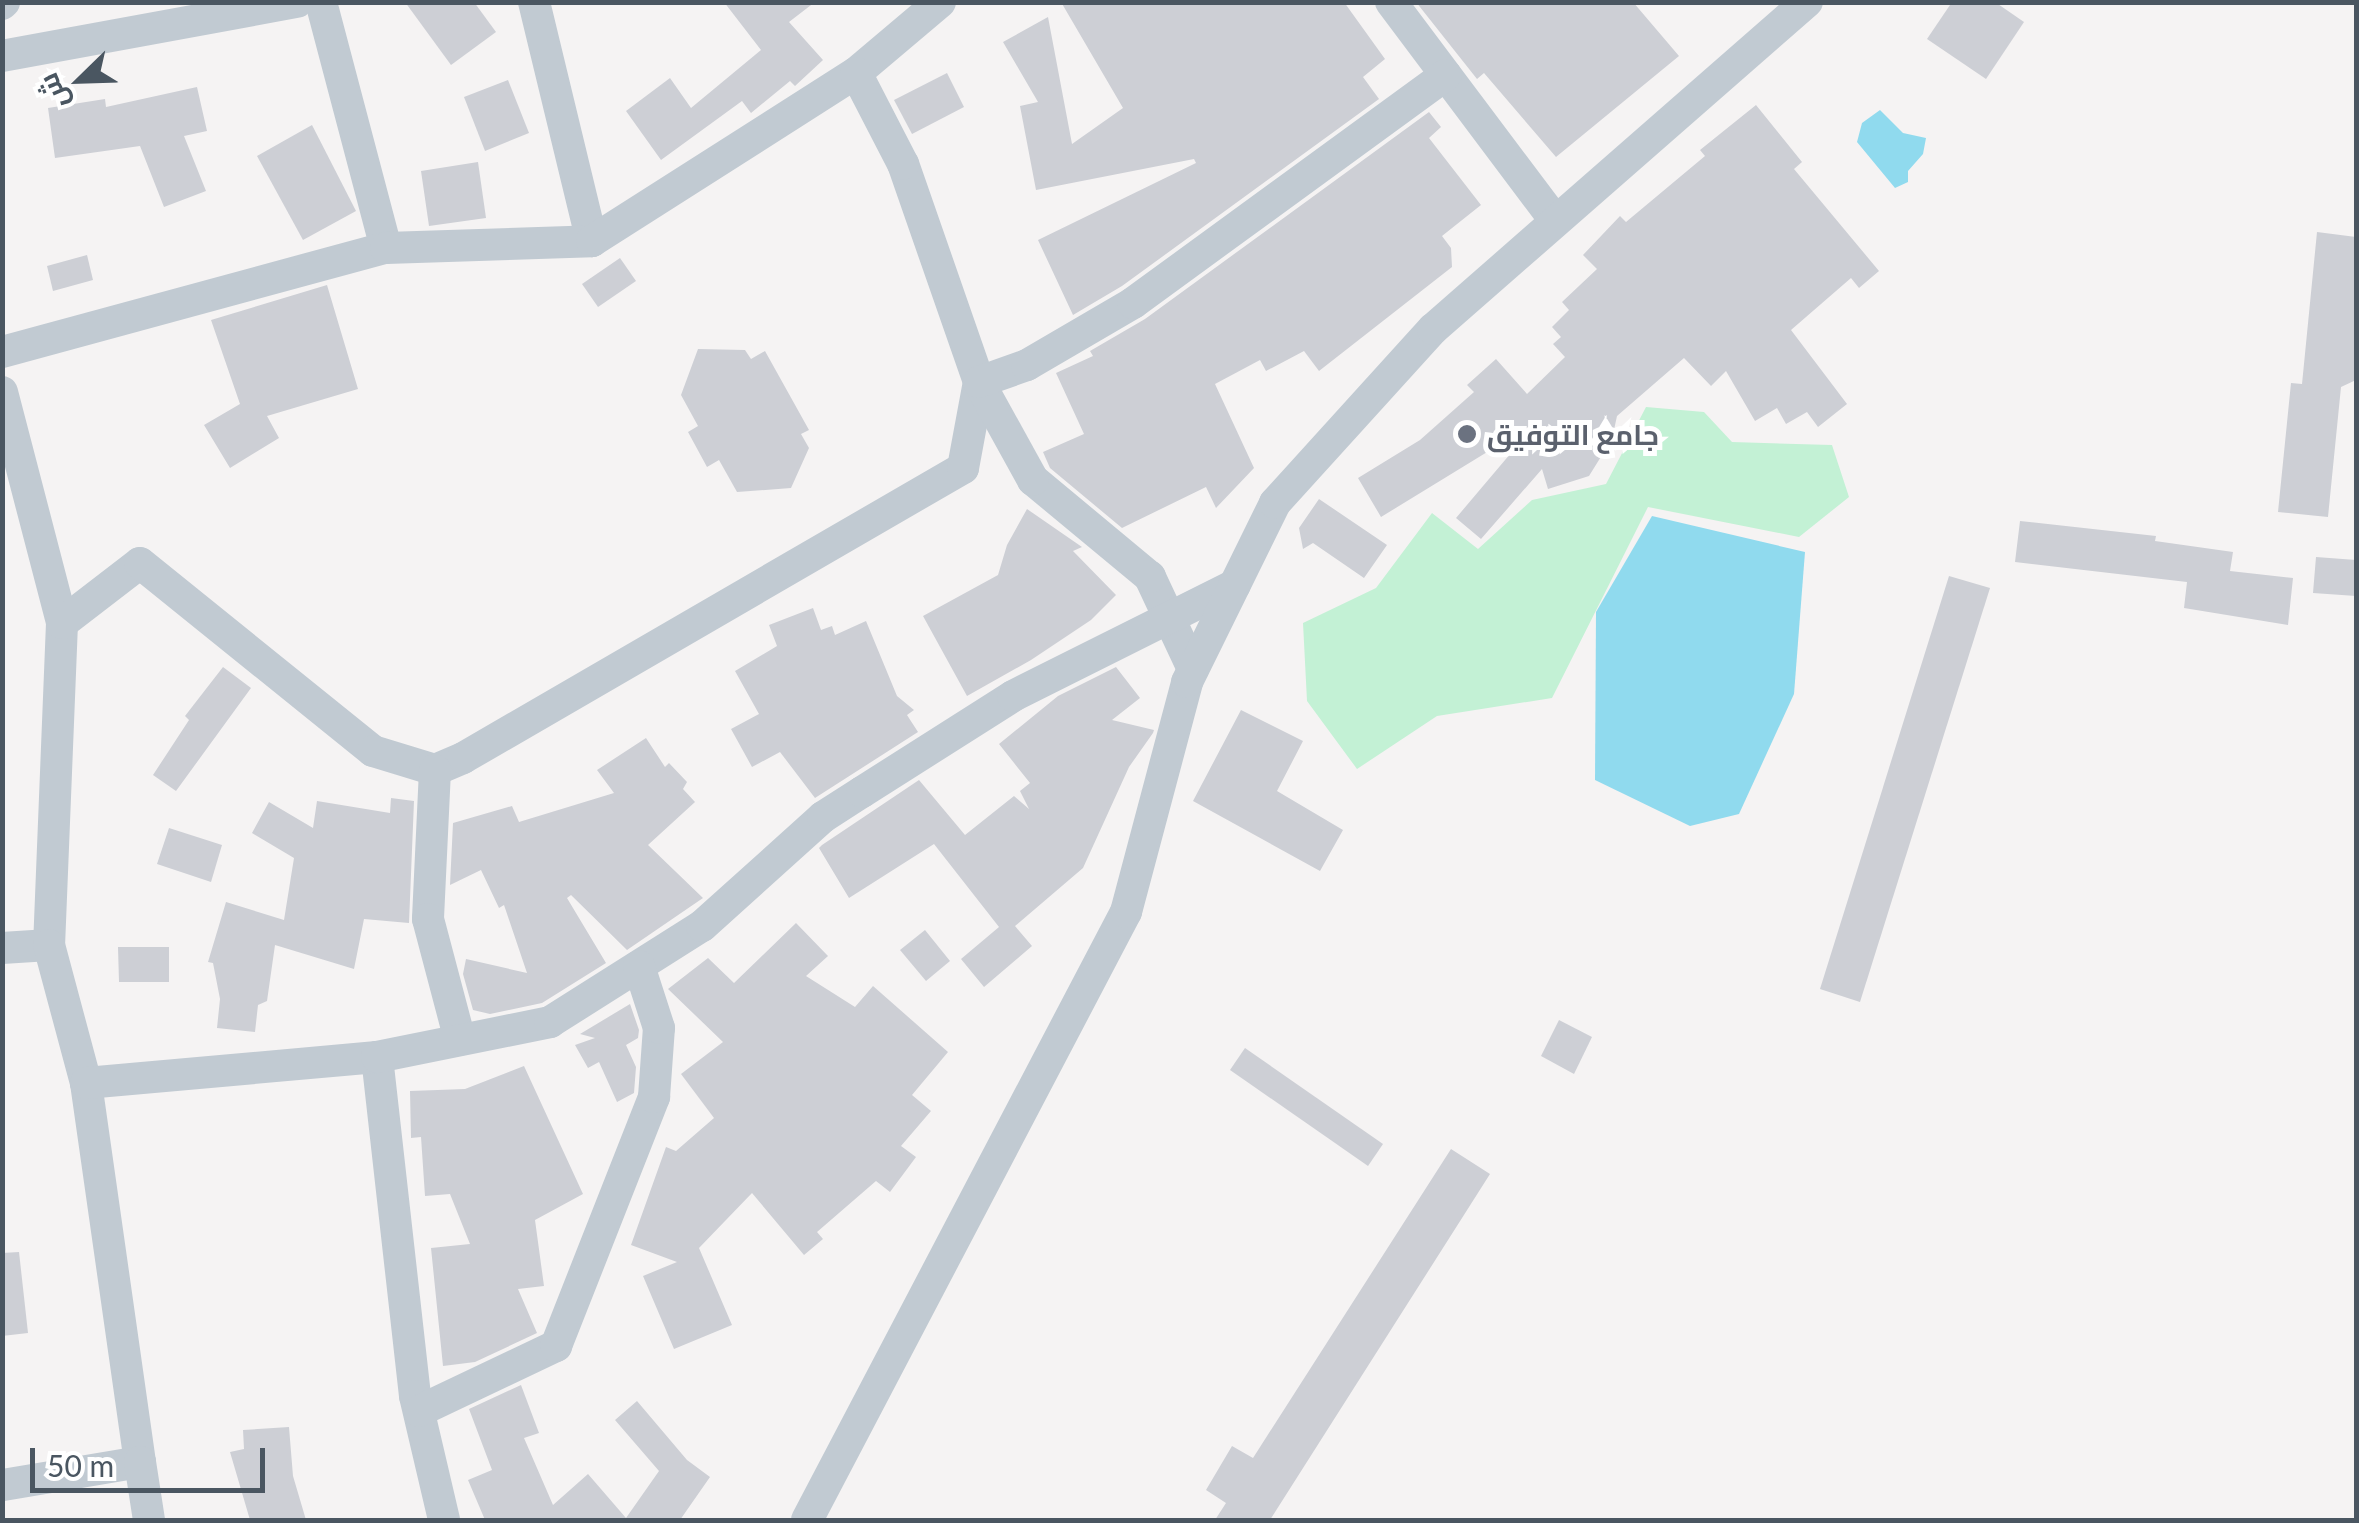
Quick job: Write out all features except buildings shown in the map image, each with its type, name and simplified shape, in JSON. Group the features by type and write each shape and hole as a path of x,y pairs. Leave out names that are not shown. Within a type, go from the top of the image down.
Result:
{"street":[{"path":"2,56 297,2"},
{"path":"321,2 386,248"},
{"path":"534,2 592,241"},
{"path":"2,352 386,248 592,241 856,73 940,2"},
{"path":"1391,2 1554,219"},
{"path":"807,1520 879,1390 1126,912 1193,670 1275,503 1432,329 1807,2"},
{"path":"856,73 903,164 979,382 1033,480 1150,577 1193,670"},
{"path":"979,382 1027,365 1134,302 1446,75"},
{"path":"62,623 140,563 373,751 435,770 463,758 963,468 979,382"},
{"path":"2,392 62,623 49,945 86,1083 149,1520"},
{"path":"86,1083 377,1058 550,1022 702,926 823,817 1013,696 1235,585"},
{"path":"435,770 428,919 460,1040"},
{"path":"2,948 49,945"},
{"path":"419,1411 556,1346 654,1097 659,1028 638,966"},
{"path":"377,1058 419,1411 444,1520"},
{"path":"2,1485 140,1462"}],"green space":[{"path":"1646,407 1704,412 1732,442 1832,445 1849,497 1799,537 1648,507 1552,698 1437,716 1357,769 1307,701 1303,623 1376,588 1432,513 1478,549 1532,500 1606,484"}],"water":[{"path":"1880,110 1903,133 1926,138 1923,154 1908,171 1908,182 1895,188 1857,142 1862,123"},
{"path":"1652,516 1805,552 1794,694 1739,814 1690,826 1595,780 1596,612"}],"place":[{"name":"جامع التوفيق","path":"1467,434"}]}
